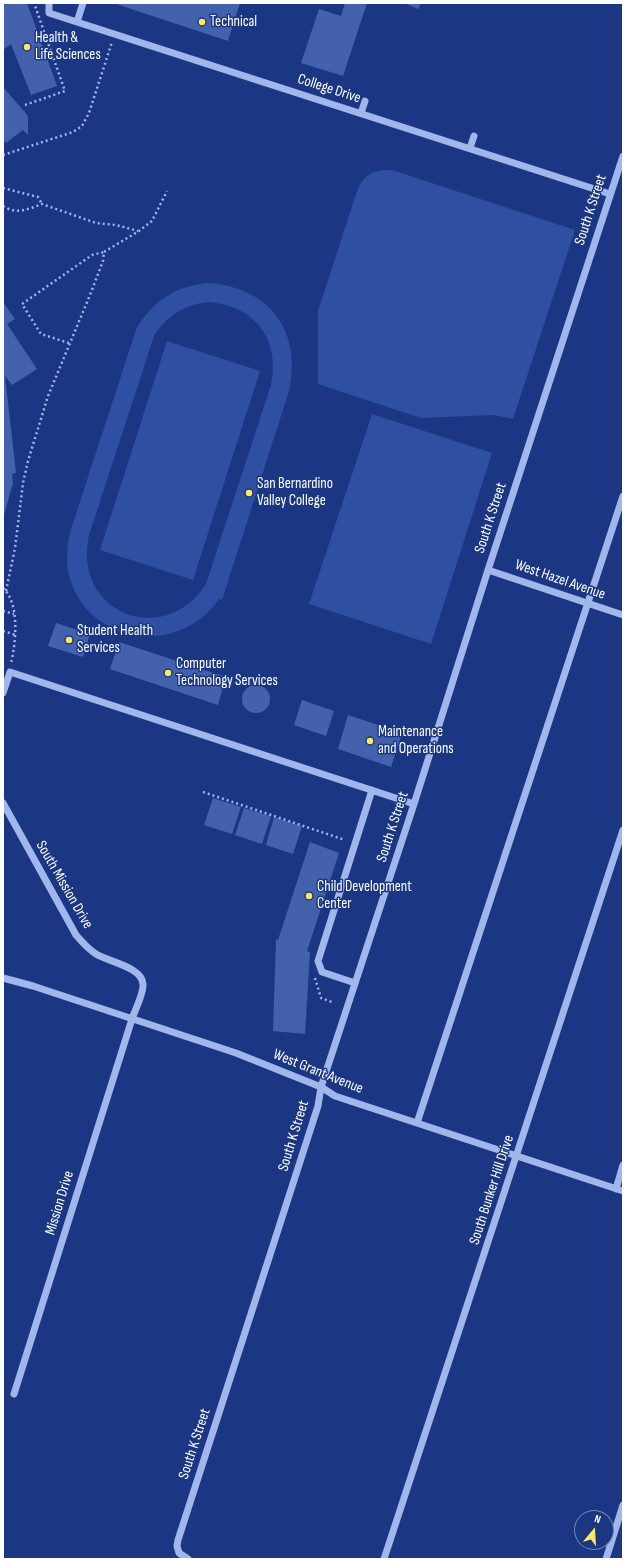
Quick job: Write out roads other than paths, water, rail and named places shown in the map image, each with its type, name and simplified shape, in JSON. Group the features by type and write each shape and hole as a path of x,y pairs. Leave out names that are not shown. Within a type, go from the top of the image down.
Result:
{"street":[{"name":"College Drive","path":"49,3 49,13 610,194"},
{"path":"77,22 83,3"},
{"path":"361,113 365,100"},
{"path":"470,148 474,136"},
{"name":"South K Street","path":"188,1559 179,1553 177,1546 178,1540 318,1106 321,1087 623,156"},
{"path":"417,1123 589,604 623,496"},
{"name":"West Hazel Avenue","path":"488,570 623,615"},
{"path":"3,693 10,672 414,804"},
{"path":"355,983 322,972 318,961 372,790"},
{"name":"South Mission Drive","path":"3,803 76,935 84,945 95,953 124,965 140,975 143,984 142,991 132,1019"},
{"name":"South Bunker Hill Drive","path":"384,1559 623,830"},
{"name":"West Grant Avenue","path":"3,978 33,986 236,1053 321,1087 335,1096 619,1190"},
{"name":"Mission Drive","path":"14,1394 132,1019"},
{"path":"619,1190 623,1165"},
{"path":"606,1559 623,1505"}],"place":[{"name":"Technical","path":"202,22"},
{"name":"Health & Life Sciences","path":"27,47"},
{"name":"San Bernardino Valley College","path":"249,493"},
{"name":"Student Health Services","path":"69,640"},
{"name":"Computer Technology Services","path":"168,673"},
{"name":"Maintenance and Operations","path":"370,741"},
{"name":"Child Development Center","path":"309,896"}]}
